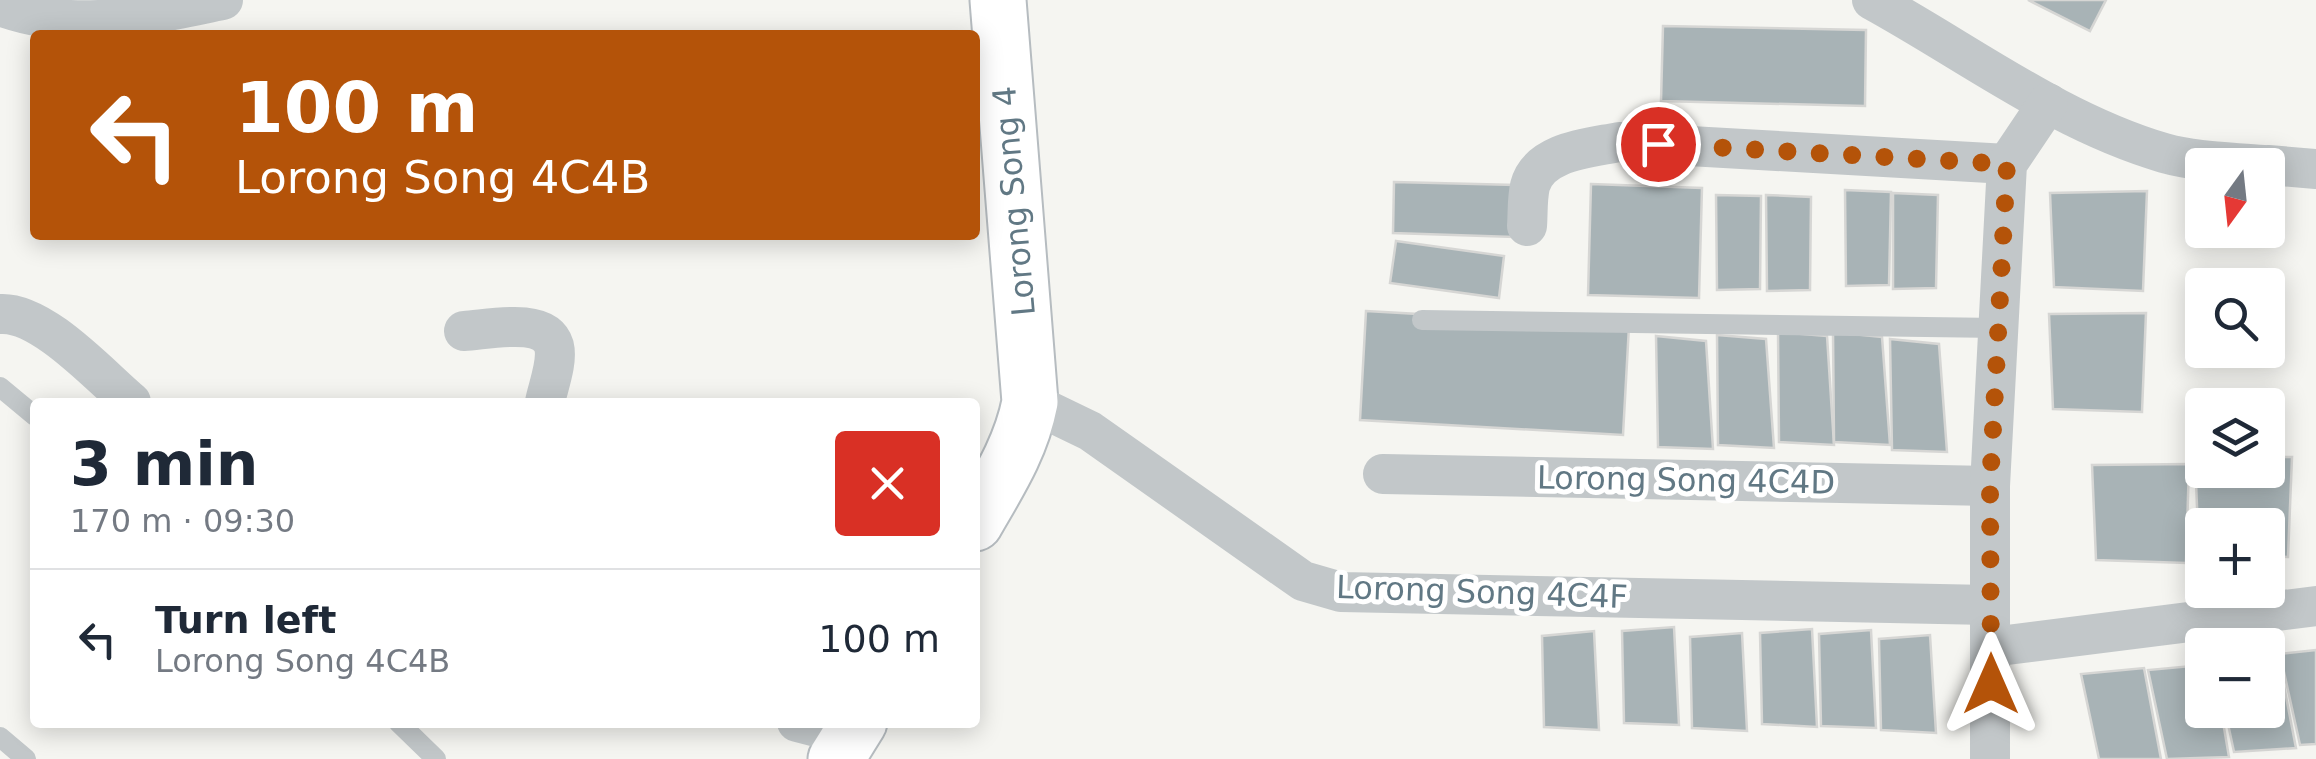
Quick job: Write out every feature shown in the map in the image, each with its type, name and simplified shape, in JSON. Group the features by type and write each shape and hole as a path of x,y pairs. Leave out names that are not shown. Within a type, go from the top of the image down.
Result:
{"street":[{"path":"0,6 39,17 97,22 223,0"},
{"name":"Lorong Song 4","path":"998,0 1030,402"},
{"path":"1877,1 2048,103 2166,154 2185,158"},
{"path":"1990,759 1990,486 2007,164 2048,103"},
{"path":"1527,226 1529,188 1541,166 1577,150 1619,142 2007,164"},
{"path":"2285,167 2316,170"},
{"path":"0,314 13,313 44,328 126,398"},
{"path":"464,331 528,328 548,336 554,358 546,398"},
{"path":"980,515 1014,456 1024,433 1030,402"},
{"name":"Lorong Song 4C4F","path":"1030,402 1090,432 1303,581 1341,592 1989,604"},
{"name":"Lorong Song 4C4D","path":"1382,474 1990,486"},
{"path":"1991,647 2316,606"},
{"path":"815,728 849,739"}],"lane":[{"path":"1422,320 1999,328"},
{"path":"0,387 30,412"},
{"path":"404,728 436,759"},
{"path":"0,737 26,759"}],"building":[{"path":"2028,0 2106,0 2090,31"},
{"path":"1663,26 1866,30 1865,106 1661,101"},
{"path":"1394,182 1516,185 1514,237 1393,233"},
{"path":"1591,184 1702,188 1699,298 1588,295"},
{"path":"1845,190 1891,192 1889,285 1846,286"},
{"path":"2147,191 2143,291 2054,287 2050,193"},
{"path":"1893,193 1938,195 1936,288 1893,289"},
{"path":"1716,195 1761,196 1760,289 1717,290"},
{"path":"1766,195 1811,197 1810,290 1767,291"},
{"path":"1396,241 1504,256 1499,298 1390,283"},
{"path":"1366,311 1629,326 1623,435 1360,420"},
{"path":"2146,313 2142,412 2053,409 2049,314"},
{"path":"1778,332 1827,336 1834,445 1779,442"},
{"path":"1833,332 1882,337 1890,445 1834,442"},
{"path":"1717,335 1766,339 1774,448 1718,445"},
{"path":"1656,336 1706,341 1713,449 1658,447"},
{"path":"1890,339 1939,344 1947,452 1892,450"},
{"path":"2285,457 2292,457 2288,557 2285,508 2197,508 2196,488 2285,488"},
{"path":"2185,464 2185,488 2188,488 2185,563 2096,560 2092,465"},
{"path":"1674,627 1679,725 1624,723 1622,631"},
{"path":"1812,629 1817,727 1762,724 1760,633"},
{"path":"1871,630 1876,728 1821,726 1819,634"},
{"path":"1594,631 1599,730 1544,727 1542,636"},
{"path":"1742,633 1747,731 1692,728 1690,637"},
{"path":"1930,635 1936,733 1881,730 1879,639"},
{"path":"2316,650 2316,744 2300,745 2285,677 2285,653"},
{"path":"2185,667 2185,728 2224,728 2229,757 2167,759 2148,670"},
{"path":"2144,668 2161,759 2099,759 2081,674"},
{"path":"2285,691 2296,748 2234,752 2229,728 2285,728"}],"route":[{"path":"1658,144 2007,164 1990,486 1991,684"}]}
